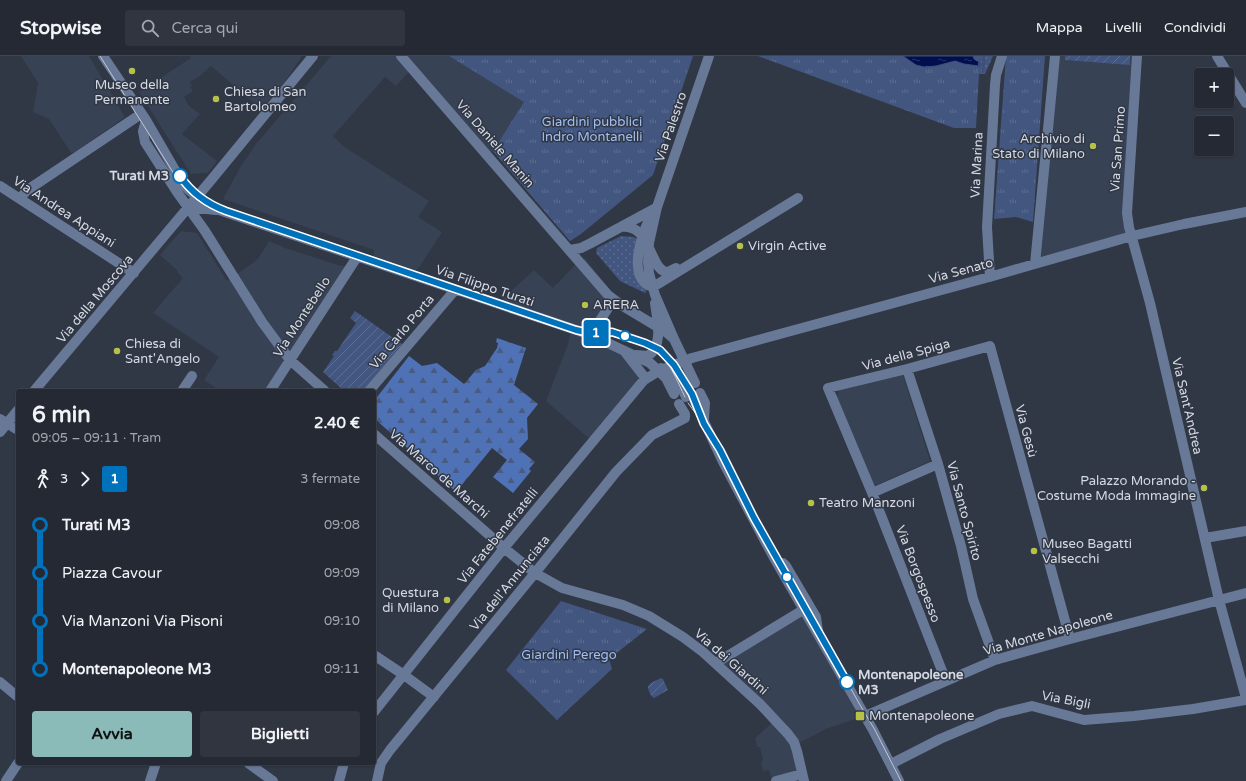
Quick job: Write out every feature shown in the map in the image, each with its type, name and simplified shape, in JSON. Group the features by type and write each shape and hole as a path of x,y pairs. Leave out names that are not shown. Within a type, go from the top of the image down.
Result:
{"street":[{"path":"103,56 143,117 183,184 197,197 219,210"},
{"name":"Via della Moscova","path":"36,389 176,223 313,56"},
{"name":"Via Daniele Manin","path":"401,56 614,300 666,332 674,340"},
{"name":"Via Palestro","path":"657,207 709,56"},
{"name":"Via Marina","path":"990,277 987,227 995,85 996,75 1002,56"},
{"path":"1035,264 1055,56"},
{"name":"Via San Primo","path":"1133,239 1129,227 1127,212 1137,56"},
{"path":"1217,56 1246,103"},
{"path":"20,199 26,191 143,117"},
{"path":"143,117 145,142 205,231 262,322 290,360 323,389"},
{"name":"Via Andrea Appiani","path":"0,186 134,273"},
{"path":"654,291 670,274 797,196"},
{"name":"Via Filippo Turati","path":"188,207 219,210 228,209 267,222 279,231 592,335 625,352"},
{"path":"570,250 581,248 657,207"},
{"path":"625,352 646,356 651,354 658,341 654,291 642,281 638,272 639,252 643,236 649,218 657,207"},
{"path":"657,207 649,246 648,267 654,291 674,340 686,364 688,395 773,556 873,730 899,781"},
{"name":"Via Senato","path":"662,371 829,320 1133,239 1191,222 1246,212"},
{"path":"622,226 635,229 643,236 660,269 670,274"},
{"name":"Via Sant'Andrea","path":"1133,239 1150,303 1219,600 1242,671 1246,699"},
{"name":"Via Montebello","path":"271,389 357,257"},
{"name":"Via Carlo Porta","path":"371,389 455,290"},
{"path":"592,335 614,300"},
{"name":"Via della Spiga","path":"828,388 907,369 990,346"},
{"name":"Via Gesù","path":"990,346 1070,639"},
{"path":"625,352 650,363 662,371 688,395 705,403 704,424"},
{"path":"625,352 646,379"},
{"name":"Via Santo Spirito","path":"907,369 938,464 961,546 973,599 995,660"},
{"name":"Via Fatebenefratelli","path":"376,710 504,548 646,379 662,371"},
{"path":"183,389 192,376"},
{"name":"Via Borgospesso","path":"828,388 872,493 946,681"},
{"name":"Via dell'Annunciata","path":"377,781 384,757 616,472 652,435 684,418 688,395"},
{"path":"0,432 3,421 16,411"},
{"path":"3,421 16,429"},
{"name":"Via Marco de Marchi","path":"376,436 504,548"},
{"path":"872,493 938,464"},
{"path":"1205,538 1246,532"},
{"name":"Via dei Giardini","path":"504,548 535,573 562,588 623,605 649,616 683,637 703,652 760,704 788,734 794,742 803,778"},
{"path":"773,556 785,564 810,606 816,617 818,635"},
{"name":"Via Monte Napoleone","path":"864,716 995,660 1246,593"},
{"path":"716,664 803,610"},
{"path":"376,656 434,697"},
{"path":"0,682 16,693"},
{"name":"Via Bigli","path":"891,764 940,739 999,714 1032,706 1084,720 1193,709 1246,699"},
{"path":"6,781 17,765"},
{"path":"150,781 155,765"},
{"path":"251,765 273,781"},
{"path":"339,781 343,765"},
{"path":"776,781 803,778"}],"shaded area":[{"path":"21,56 89,56 125,117 75,152 71,153 49,119 33,112 38,83"},
{"path":"190,56 302,56 282,86 261,109 211,66 200,76 190,82 192,85 190,87 193,91 184,97 189,106 200,114 182,134 217,161 208,173 191,174 139,92 191,58"},
{"path":"331,56 449,56 525,102 493,151 486,157 410,71 396,86 385,77 333,136 343,146 429,201 418,217 442,232 420,266 412,275 373,262 374,250 223,199 241,166 256,144"},
{"path":"1055,56 1136,56 1131,236 1036,262"},
{"path":"181,231 197,233 227,281 258,259 269,241 285,248 341,266 350,266 269,389 217,389 204,380 219,357 153,313 183,278 177,270 160,255"},
{"path":"585,258 615,297 591,334 498,303 534,270 553,288 574,266"},
{"path":"571,330 624,353 644,380 593,440 585,435 546,401 568,344"},
{"path":"903,375 930,461 874,486 836,398 840,389"},
{"path":"803,611 864,716 826,729 795,745 802,774 772,781 769,770 763,771 761,764 763,760 760,747 757,747 755,738 774,721 715,665"}],"green space":[{"name":"Giardini pubblici Indro Montanelli","path":"449,56 693,56 653,175 581,234 570,241 493,151 524,102"},
{"path":"758,56 980,56 976,128 954,128"},
{"path":"980,56 993,56 985,74 979,74"},
{"path":"1006,56 1045,56 1033,222 1016,217 994,219"},
{"path":"1065,56 1130,56 1130,65 1065,60"},
{"path":"621,236 634,237 637,239 635,267 641,285 646,289 645,293 620,281 596,253 597,248"},
{"path":"355,311 402,344 365,389 342,389 323,372 334,356 332,355 335,351 337,351 356,323 350,318"},
{"path":"497,338 526,348 514,385 538,404 527,418 528,439 519,449 535,462 529,469 531,471 513,493 493,477 507,460 492,448 456,492 376,420 376,398 409,356 422,366 437,363 464,384 476,370 485,366 497,348 498,343 496,342"},
{"name":"Giardini Perego","path":"561,601 647,629 609,659 612,669 557,720 506,670"},
{"path":"661,678 663,679 668,690 654,698 651,696 648,686"}],"water":[{"path":"903,56 973,56 974,59 979,62 979,66 955,61 936,66 924,67 916,65"}],"waterway":[{"path":"983,71 984,56"},
{"path":"979,64 984,64"}],"tram line":[{"path":"100,56 176,177 191,195 203,204 224,214 582,336 613,337 645,347 667,362 685,397"},
{"name":"1","path":"180,176 198,196 209,204 226,211 576,330 590,333 614,333 660,350 674,365 692,394 704,424 720,450 754,518 847,682"},
{"path":"678,371 692,394"},
{"path":"695,400 758,524 875,730 901,781"},
{"path":"688,403 699,418"}],"place":[{"name":"Museo della Permanente","path":"132,71"},
{"name":"Chiesa di San Bartolomeo","path":"216,99"},
{"name":"Archivio di Stato di Milano","path":"1093,146"},
{"name":"Turati M3","path":"180,176"},
{"name":"Virgin Active","path":"740,246"},
{"name":"ARERA","path":"585,305"},
{"name":"Chiesa di Sant'Angelo","path":"117,351"},
{"name":"Palazzo Morando - Costume Moda Immagine","path":"1204,488"},
{"name":"Teatro Manzoni","path":"811,503"},
{"name":"Museo Bagatti Valsecchi","path":"1034,551"},
{"name":"Questura di Milano","path":"447,600"},
{"name":"Montenapoleone M3","path":"847,682"},
{"name":"Montenapoleone","path":"860,716"}]}
